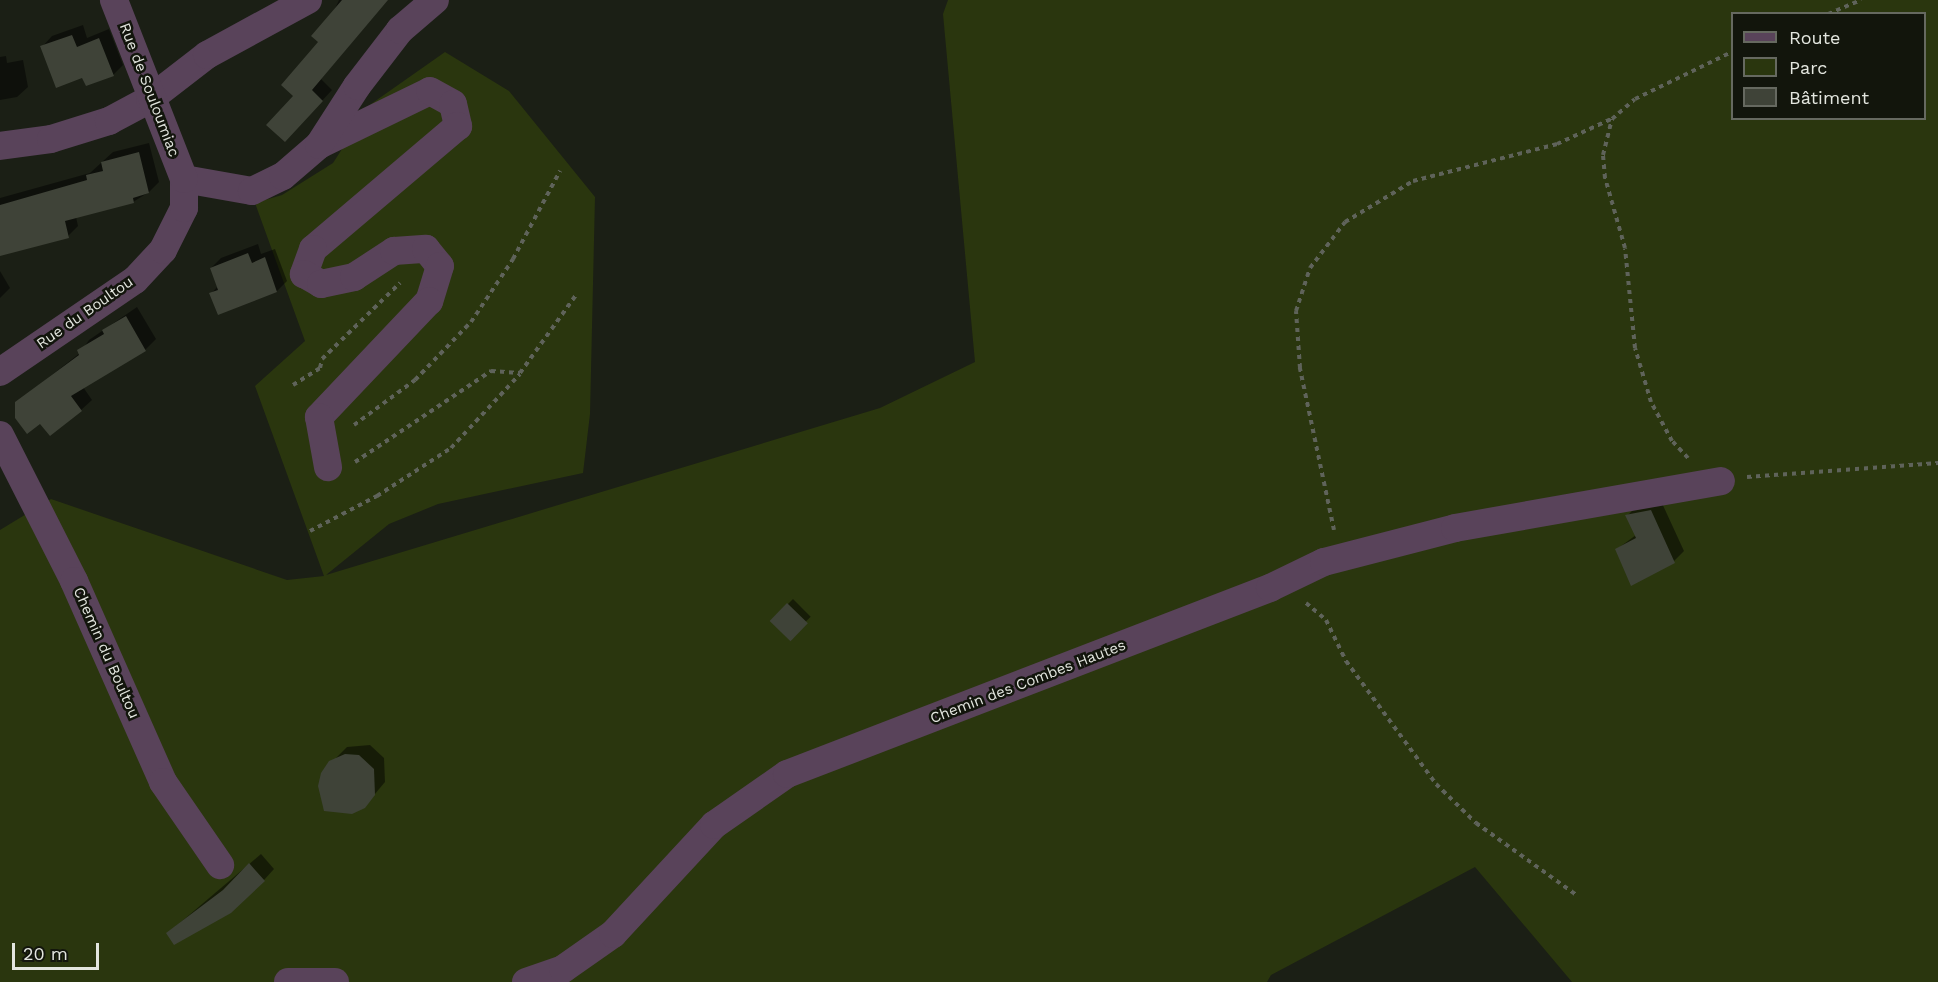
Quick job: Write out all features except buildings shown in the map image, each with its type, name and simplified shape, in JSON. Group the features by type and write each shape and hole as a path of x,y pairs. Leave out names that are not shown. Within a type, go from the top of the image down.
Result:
{"street":[{"name":"Rue de Souloumiac","path":"114,0 150,99 184,179"},
{"path":"0,146 51,140 109,121 150,99 207,55 308,0"},
{"path":"319,145 357,86 400,30 435,0"},
{"path":"184,179 252,191 283,176 319,145 430,91 453,104 458,126 313,249 304,274 321,284 354,277 394,251 426,249 440,266 429,301 320,417 326,457"},
{"name":"Rue du Boultou","path":"0,372 135,280 163,250 184,208 184,179"},
{"name":"Chemin du Boultou","path":"0,435 74,581 163,782 220,865"},
{"name":"Chemin des Combes Hautes","path":"526,982 564,969 612,934 714,825 787,774 1270,588 1324,562 1455,528 1594,500 1721,481"},
{"path":"288,982 335,982"}],"path":[{"path":"1833,12 1861,0"},
{"path":"1324,562 1334,536 1332,511 1310,423 1296,311 1310,268 1345,222 1413,181 1557,144 1612,118 1635,99 1731,52"},
{"path":"1612,118 1603,155 1605,178 1625,248 1630,322 1651,402 1672,441 1696,468 1721,481 1784,473 1938,464"},
{"path":"326,457 415,380 471,322 513,259 560,171"},
{"path":"293,385 320,368 322,358 408,276 426,249"},
{"path":"310,531 377,496 451,448 520,373 576,295"},
{"path":"326,457 353,463 491,371 520,373"},
{"path":"1270,588 1296,594 1326,620 1346,661 1436,783 1476,823 1575,894"}],"green space":[{"path":"948,0 1938,0 1938,982 1572,982 1475,867 1271,975 1267,982 0,982 0,530 51,499 287,580 324,576 255,386 305,341 255,203 282,195 333,163 371,104 445,52 509,91 595,197 590,414 583,473 438,504 389,524 326,575 880,408 975,362 943,14"}]}
